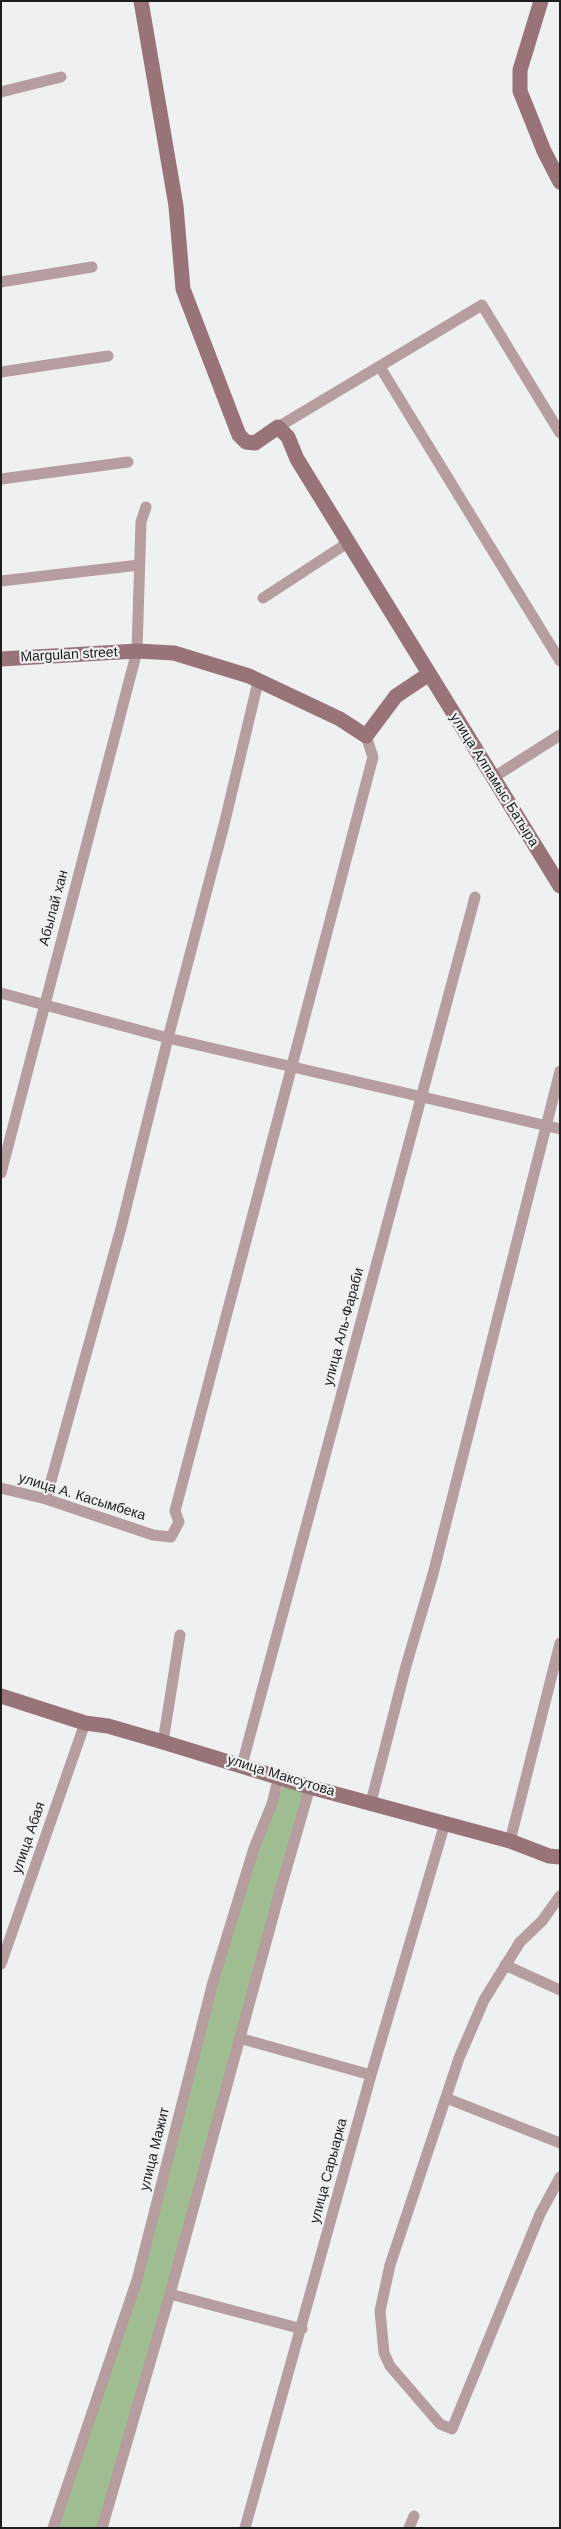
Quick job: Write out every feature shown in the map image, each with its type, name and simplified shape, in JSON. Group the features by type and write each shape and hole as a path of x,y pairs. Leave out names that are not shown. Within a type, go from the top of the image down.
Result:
{"street":[{"path":"141,1 176,206 184,289 239,435 246,442 255,443 347,384 380,367 482,305 560,433"},
{"path":"540,1 520,70 520,91 560,182"},
{"path":"1,92 61,77"},
{"path":"1,282 92,267"},
{"path":"1,372 108,356"},
{"path":"380,367 560,661"},
{"name":"улица Алпамыс Батыра","path":"278,427 288,437 297,459 560,886"},
{"path":"1,478 128,462"},
{"name":"Абылай хан","path":"1,1172 137,651 141,522 146,507"},
{"path":"263,598 349,542"},
{"path":"1,582 139,565"},
{"name":"Margulan street","path":"1,659 137,651 174,653 249,676 258,682 340,719 366,736"},
{"path":"293,1068 373,757 366,736 396,696 429,674"},
{"path":"46,1499 122,1228 168,1038 224,825 258,682"},
{"path":"494,777 560,735"},
{"name":"улица Аль-Фараби","path":"242,1765 475,897"},
{"path":"1,993 168,1038 560,1129"},
{"name":"улица А. Касымбека","path":"1,1488 46,1499 153,1535 171,1536 179,1522 175,1511 293,1068"},
{"path":"371,1802 406,1666 433,1574 560,1071"},
{"path":"163,1742 180,1635"},
{"path":"510,1841 560,1642"},
{"name":"улица Максутова","path":"1,1696 84,1723 108,1726 279,1776 310,1787 371,1802 510,1841 550,1856 560,1857"},
{"name":"улица Абая","path":"1,1964 84,1723"},
{"name":"улица Мажит","path":"53,2528 137,2280 213,1982 254,1848 272,1804 279,1776"},
{"path":"102,2528 170,2294 310,1787"},
{"name":"улица Сарыарка","path":"245,2528 302,2329 371,2075 445,1823"},
{"path":"560,1896 542,1921 520,1942 484,2000 459,2058 390,2264 380,2311 384,2352 390,2366 440,2424 452,2428 540,2214 560,2177"},
{"path":"505,1965 560,1990"},
{"path":"240,2038 371,2075"},
{"path":"446,2098 560,2143"},
{"path":"170,2294 302,2329"},
{"path":"408,2528 414,2516"}],"green space":[{"path":"288,1775 311,1783 98,2528 50,2528 136,2280 255,1847"}]}
